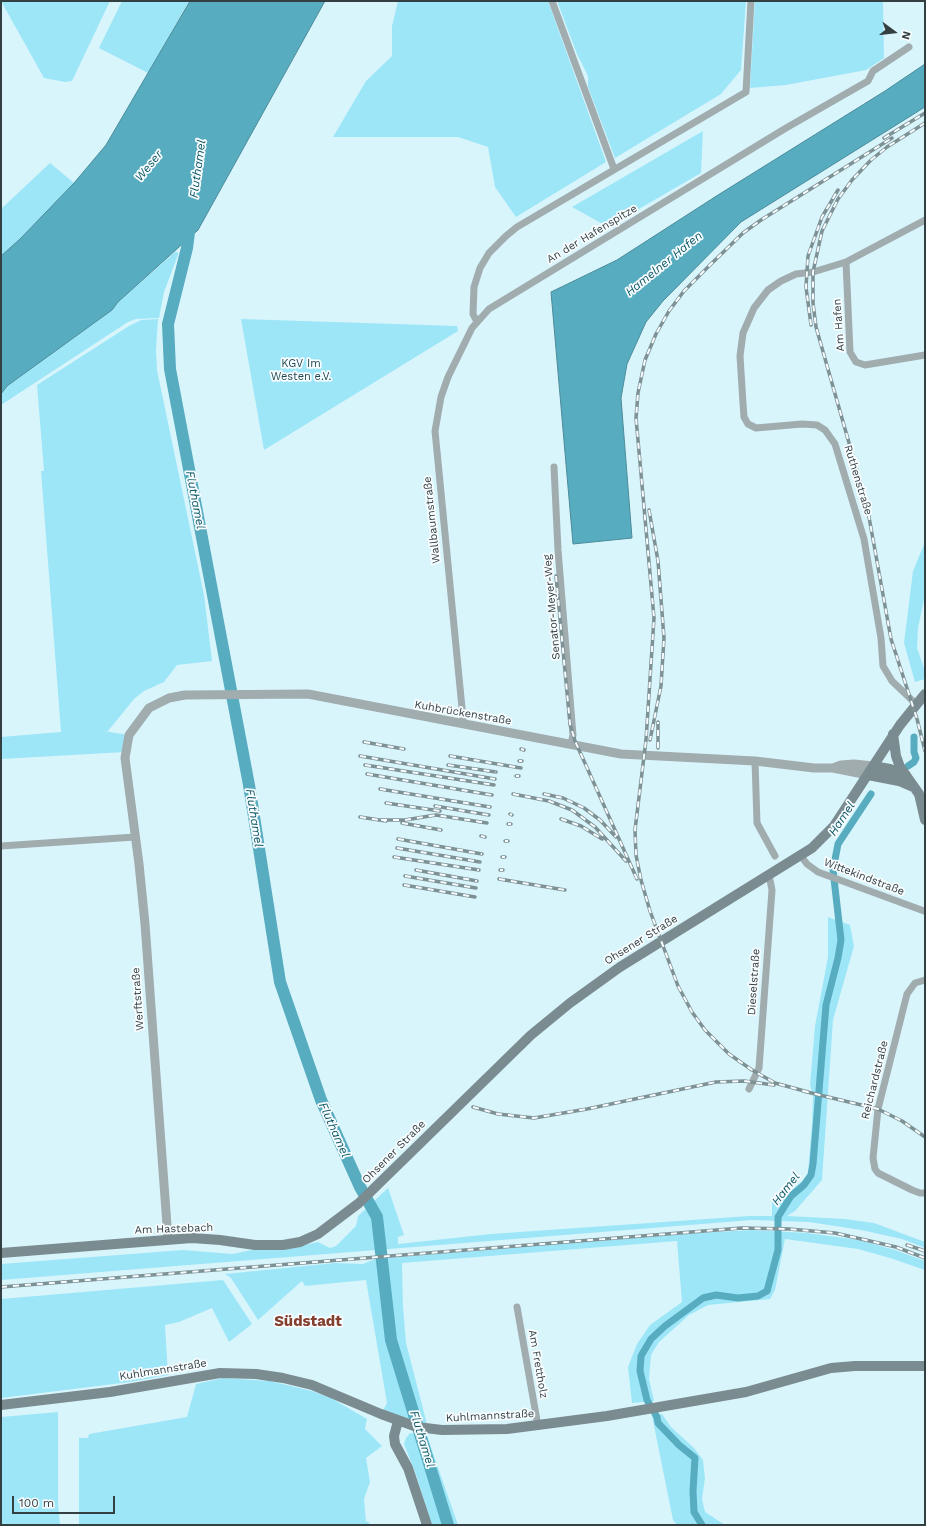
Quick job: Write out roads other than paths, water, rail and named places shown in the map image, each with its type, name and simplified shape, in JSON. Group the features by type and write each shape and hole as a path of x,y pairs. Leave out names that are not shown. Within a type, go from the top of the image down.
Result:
{"main road":[{"name":"Ohsener Straße","path":"359,1203 532,1035 570,1003 615,970 812,848 834,826 893,734 925,694"},
{"path":"893,734 896,756 906,775 919,794 925,820"},
{"path":"870,770 890,769 906,775"},
{"path":"870,770 915,788"},
{"name":"Am Hastebach","path":"1,1252 168,1239 220,1240 256,1245 283,1245 300,1242 318,1234 359,1203"},
{"name":"Kuhlmannstraße","path":"1,1405 62,1398 205,1375 256,1374 283,1378 312,1385 402,1422 426,1429 469,1431 507,1430 648,1409 746,1392 831,1368 855,1366 925,1366"},
{"path":"402,1422 394,1436 395,1444 408,1468 427,1525"}],"street":[{"path":"552,1 614,170"},
{"path":"477,322 473,314 474,287 480,268 489,253 517,227 746,92 751,1"},
{"name":"An der Hafenspitze","path":"477,322 489,309 786,128 868,81 873,72 909,47"},
{"name":"Ruthenstraße","path":"916,704 892,681 883,666 864,538 831,437 825,430 817,425 802,424 756,428 748,424 744,417 740,356 743,333 754,308 768,290 781,281 796,274 813,272 846,262 925,220"},
{"name":"Am Hafen","path":"846,262 850,352 856,362 866,365 925,355"},
{"name":"Wallbaumstraße","path":"462,724 463,718 435,431 441,397 448,377 472,328 477,322"},
{"name":"Senator-Meyer-Weg","path":"554,466 558,550 573,735 571,744"},
{"name":"Kuhbrückenstraße","path":"125,758 129,735 146,712 159,702 169,698 185,695 308,694 620,754 755,761 794,766 833,768 841,765 854,764 870,770"},
{"name":"Werftstraße","path":"125,758 146,924 168,1239"},
{"path":"755,761 757,823 775,856"},
{"path":"1,846 135,837"},
{"name":"Wittekindstraße","path":"801,856 807,864 826,875 843,880 924,912"},
{"name":"Dieselstraße","path":"749,1089 759,1068 772,890 769,875"},
{"name":"Reichardstraße","path":"925,980 915,983 908,994 876,1114 872,1158 875,1169 878,1173 922,1193 925,1199"},
{"name":"Am Frettholz","path":"517,1307 538,1426"}],"water":[{"name":"Weser","path":"190,1 325,1 198,230 118,302 112,310 7,386 1,394 1,256 20,239 74,183 106,145"},
{"name":"Hamelner Hafen","path":"925,64 925,107 741,222 663,301 646,322 627,364 621,398 632,538 573,544 551,292 617,260 885,91"}],"waterway":[{"name":"Fluthamel","path":"190,224 187,248 168,324 170,369 249,785 280,982 321,1100 360,1187 377,1217 391,1340 448,1525"},
{"name":"Hamel","path":"908,766 914,762 916,758 914,752 914,737"},
{"name":"Hamel","path":"702,1525 694,1512 693,1491 695,1458 679,1445 658,1423 657,1417 647,1400 640,1371 641,1356 651,1339 665,1326 703,1298 716,1295 738,1298 758,1296 767,1291 778,1250 778,1217 791,1196 804,1185 811,1175 813,1164 826,1005 841,940 833,870 838,844 871,794"}],"railway":[{"path":"884,138 925,113"},
{"path":"925,123 887,147 871,160 852,180 838,199 822,231 813,272 813,303 816,327 867,506 891,639 917,719 925,751"},
{"path":"808,1092 775,1083 752,1070 729,1054 705,1030 692,1012 678,986 650,911 641,880 636,855 635,830 646,740 654,618 636,418 638,393 645,360 656,334 669,311 684,291 743,233 761,220 892,138"},
{"path":"811,325 806,287 808,256 822,217 838,190"},
{"path":"649,510 658,561 664,638 661,686 650,740"},
{"path":"556,576 570,724 575,741 637,879"},
{"path":"658,722 658,748"},
{"path":"364,742 404,749"},
{"path":"360,756 495,779"},
{"path":"450,756 521,768"},
{"path":"365,765 494,785"},
{"path":"448,765 496,772"},
{"path":"367,774 492,795"},
{"path":"380,789 490,807"},
{"path":"513,794 549,801 572,810 595,827 626,861"},
{"path":"544,794 563,798 584,808 600,820 616,837"},
{"path":"386,803 440,811"},
{"path":"435,806 489,815"},
{"path":"381,820 405,820 436,815 487,823"},
{"path":"360,817 386,821"},
{"path":"561,819 581,826 602,839"},
{"path":"402,823 441,830"},
{"path":"481,836 485,837"},
{"path":"398,839 482,854"},
{"path":"397,848 480,862"},
{"path":"394,857 479,870"},
{"path":"416,870 477,881"},
{"path":"405,876 476,888"},
{"path":"499,879 565,890"},
{"path":"404,885 475,897"},
{"path":"473,1107 498,1114 534,1118 587,1109 716,1082 744,1081 774,1085"},
{"path":"803,1091 878,1109 902,1121 925,1137"},
{"path":"1,1287 742,1228 789,1229 835,1233 896,1247 925,1258"},
{"path":"907,1245 925,1251"}],"district":[{"name":"Südstadt","path":"308,1322"}],"park label":[{"name":"KGV Im Westen e.V.","path":"301,370"}]}
